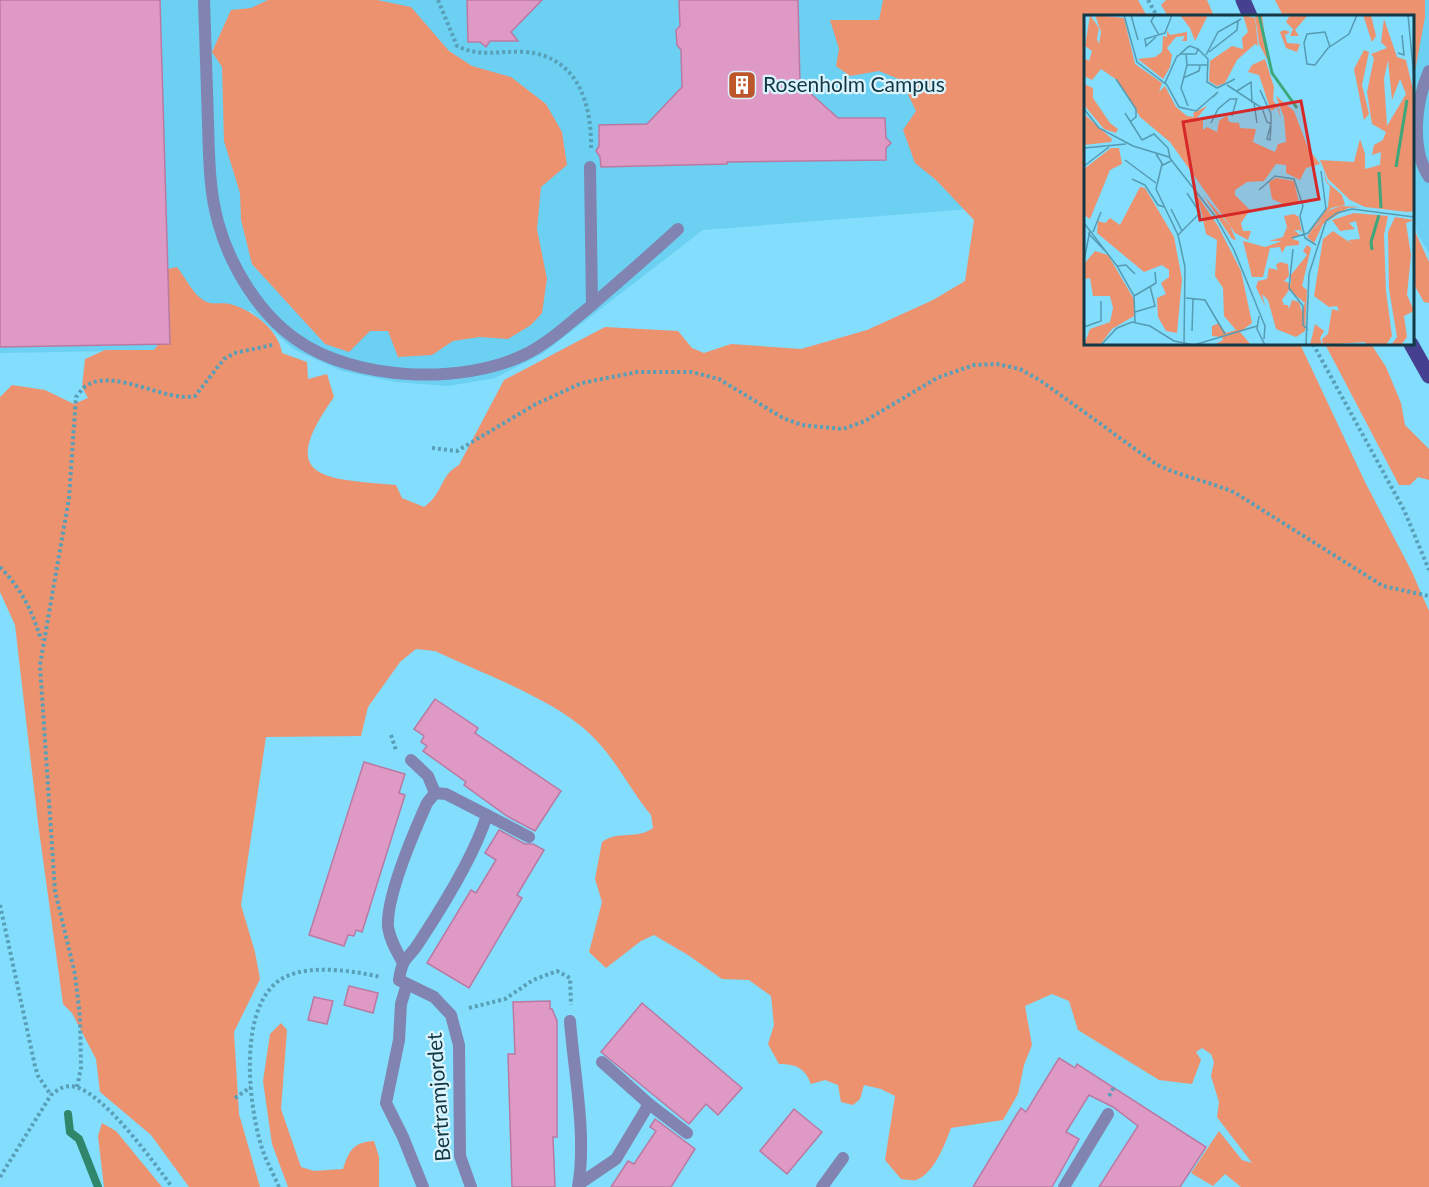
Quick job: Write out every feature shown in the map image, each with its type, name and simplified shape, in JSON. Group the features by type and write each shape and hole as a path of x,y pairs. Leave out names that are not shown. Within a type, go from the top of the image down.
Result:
{"main road":[{"path":"1243,0 1250,15"},
{"path":"1412,345 1429,376"}],"lane":[{"path":"204,0 210,172 217,220 237,271 270,314 296,340 340,361 370,370 405,374 468,372 496,366 525,355 552,338 678,229"},
{"path":"1429,71 1419,106 1418,129 1419,147 1429,177"},
{"path":"590,168 592,305"},
{"path":"411,760 428,776 435,793"},
{"path":"435,793 446,794 529,837"},
{"path":"423,1187 403,1137 386,1103 399,1040 403,982 402,961 391,939 388,918 394,892 419,820 435,793"},
{"path":"402,961 420,943 475,845 487,815"},
{"name":"Bertramjordet","path":"403,982 434,996 451,1015 459,1045 460,1156 471,1187"},
{"path":"570,1021 577,1080 581,1154 578,1186"},
{"path":"602,1062 649,1104 687,1133"},
{"path":"578,1186 616,1159 649,1104"},
{"path":"1064,1187 1108,1114"},
{"path":"822,1187 843,1158"}],"path":[{"path":"438,0 457,46 484,54 526,52 545,57 566,69 587,100 591,126 590,168"},
{"path":"1148,0 1156,15"},
{"path":"77,1087 81,1061 80,1017 75,974 55,891 40,665 69,498 76,397 86,385 102,382 124,383 189,397 199,392 224,359 235,353 296,340"},
{"path":"1314,345 1404,510 1429,570"},
{"path":"432,448 457,451 536,404 582,383 637,372 660,371 701,375 719,380 783,418 802,425 843,429 865,421 937,378 974,365 1009,365 1041,381 1156,464 1176,474 1222,486 1237,494 1383,586 1429,596"},
{"path":"0,567 22,594 37,623 42,643"},
{"path":"0,905 35,1066 38,1077 51,1095"},
{"path":"279,1187 261,1146 252,1087 251,1045 256,1016 266,995 279,981 294,974 315,970 403,982"},
{"path":"451,1015 482,1003 504,999 546,973 557,971 565,974 570,978 570,989"},
{"path":"0,1177 51,1095 63,1087 77,1087 100,1103 127,1130 172,1187"},
{"path":"235,1098 252,1087"}],"shaded area":[{"path":"0,0 965,0 983,208 703,230 542,354 495,378 448,386 396,382 342,371 293,349 251,311 178,309 176,350 0,353"},
{"path":"268,0 377,0 411,7 449,51 472,66 511,77 546,104 562,132 567,165 541,187 537,229 547,279 542,313 531,325 508,339 480,337 453,341 432,355 398,357 388,331 370,331 349,352 325,344 252,264 241,220 240,193 224,141 222,67 212,52 231,10 251,8"},
{"path":"883,0 1138,0 1146,15 1084,15 1084,345 1300,345 1365,482 1412,572 1429,611 1429,1187 1241,1187 1225,1174 1213,1186 1191,1173 1219,1131 1242,1160 1252,1163 1217,1117 1219,1102 1211,1076 1214,1062 1211,1054 1202,1048 1196,1052 1201,1060 1192,1084 1159,1080 1078,1030 1069,1001 1052,994 1025,1006 1032,1045 1024,1065 1018,1094 1003,1120 951,1128 938,1158 928,1172 916,1180 901,1179 885,1160 895,1096 881,1089 864,1085 860,1099 853,1105 841,1102 838,1085 825,1080 811,1084 806,1074 799,1068 779,1064 768,1044 774,1025 771,996 749,980 722,979 654,935 641,941 606,968 589,952 602,902 595,879 602,842 614,836 647,832 653,828 651,815 604,749 581,726 563,713 520,690 435,651 416,649 400,662 368,707 361,736 266,737 241,905 255,952 260,979 234,1032 239,1114 260,1187 189,1187 151,1135 100,1092 96,1059 72,1013 63,1004 38,823 15,625 0,592 0,397 12,385 45,390 74,404 88,398 82,387 85,359 105,350 154,350 162,339 163,270 177,267 202,300 210,303 227,303 247,311 263,322 276,336 282,353 307,362 308,379 327,374 334,397 317,424 309,445 309,460 316,470 329,476 348,480 396,485 402,498 424,507 435,496 448,474 459,465 504,380 605,327 678,331 692,348 704,353 731,344 801,349 867,330 933,300 965,281 974,220 936,180 915,163 903,130 916,111 901,80 879,71 850,76 836,66 839,49 830,20 879,20"},
{"path":"1166,0 1207,0 1214,15 1167,15 1161,5"},
{"path":"1275,0 1425,0 1425,17 1414,77 1414,15 1282,15"},
{"path":"1368,0 1429,0 1429,253 1417,233 1414,217 1414,15"},
{"path":"1414,229 1429,262 1429,303 1424,302 1414,285"},
{"path":"1326,345 1372,345 1386,367 1401,403 1405,425 1429,449 1429,480 1418,477 1410,485 1399,485"},
{"path":"281,1023 287,1030 281,1109 301,1167 314,1171 343,1169 353,1149 361,1143 374,1141 379,1157 379,1187 288,1187 272,1144 263,1081 270,1034"},
{"path":"102,1123 116,1131 162,1187 104,1187 98,1136"}],"building":[{"path":"0,0 160,0 170,344 0,347"},
{"path":"467,0 542,0 511,32 518,41 490,41 486,47 480,42 468,42"},
{"name":"Rosenholm Campus","path":"679,0 798,0 800,84 838,118 885,118 886,138 891,143 886,148 886,160 727,162 727,164 601,167 600,157 596,151 599,146 599,125 647,124 682,87 681,50 677,45 676,30 680,26"},
{"path":"435,699 478,728 475,733 561,791 535,831 507,816 423,751 427,746 421,742 424,736 414,729"},
{"path":"364,762 405,774 399,793 405,795 362,932 356,930 354,936 348,935 344,946 309,935"},
{"path":"499,830 525,844 533,844 544,850 517,895 522,898 469,988 427,963 471,890 476,893 496,860 485,853"},
{"path":"349,986 378,993 373,1013 344,1005"},
{"path":"314,997 333,1001 327,1024 308,1020"},
{"path":"550,1001 550,1009 557,1021 557,1137 553,1137 555,1187 512,1187 508,1054 515,1054 513,1002"},
{"path":"642,1003 742,1088 718,1115 706,1104 689,1124 601,1052"},
{"path":"1059,1058 1075,1068 1077,1064 1206,1147 1180,1187 1099,1187 1138,1126 1113,1107 1089,1095 1066,1132 1079,1139 1052,1187 973,1187 1021,1108 1026,1112"},
{"path":"794,1109 822,1132 787,1174 760,1151"},
{"path":"655,1119 695,1149 671,1187 611,1187 628,1161 634,1164 656,1131 650,1127"}],"waterway":[{"path":"68,1114 70,1132 79,1139 98,1187"}],"place":[{"name":"Rosenholm Campus","path":"742,85"}]}
